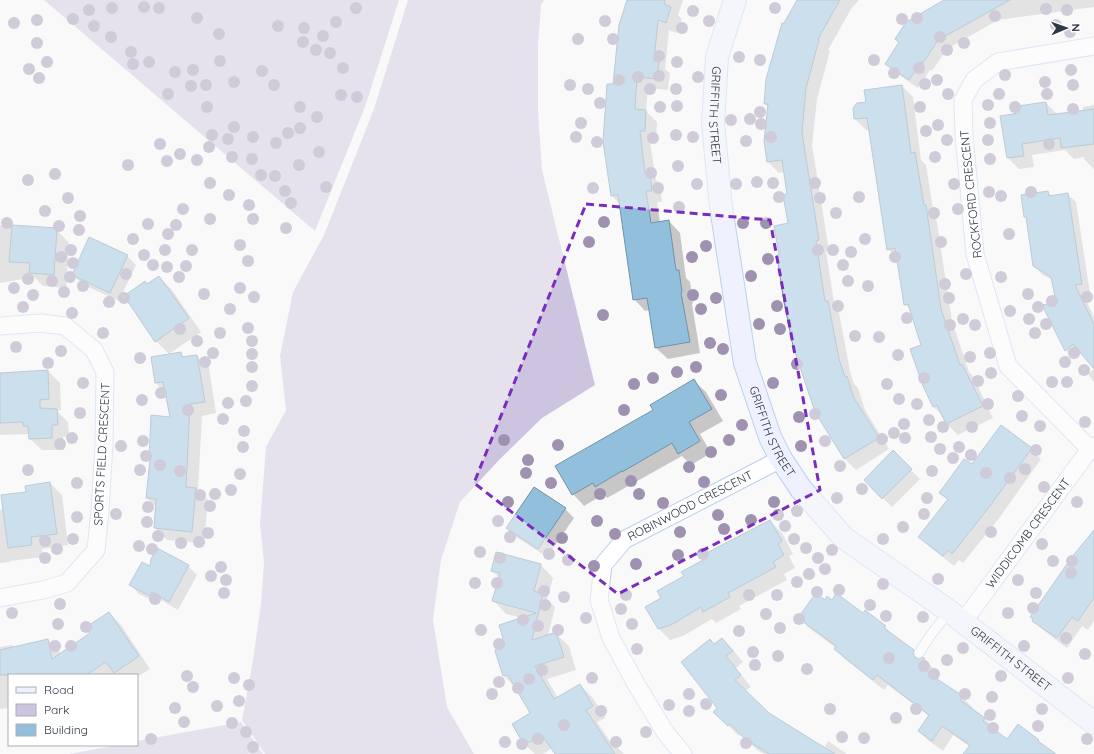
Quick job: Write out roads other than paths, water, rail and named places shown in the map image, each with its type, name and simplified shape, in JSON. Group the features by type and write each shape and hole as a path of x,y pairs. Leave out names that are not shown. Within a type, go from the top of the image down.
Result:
{"street":[{"name":"GRIFFITH STREET","path":"735,0 717,57 714,123 721,207 745,363 770,437 781,459 801,488 844,538 956,617 1094,724"},
{"name":"ROCKFORD CRESCENT","path":"1092,447 1008,366 975,254 964,135 963,100 974,80 998,62 1094,46"},
{"name":"SPORTS FIELD CRESCENT","path":"0,326 41,323 65,326 94,350 105,372 104,444 96,550 67,583 43,590 0,598"},
{"name":"WIDDICOMB CRESCENT","path":"956,617 1092,447"},
{"name":"ROBINWOOD CRESCENT","path":"684,754 661,725 610,638 599,600 603,565 624,540 781,459"}],"lane":[{"path":"919,653 930,636 956,617"}]}
